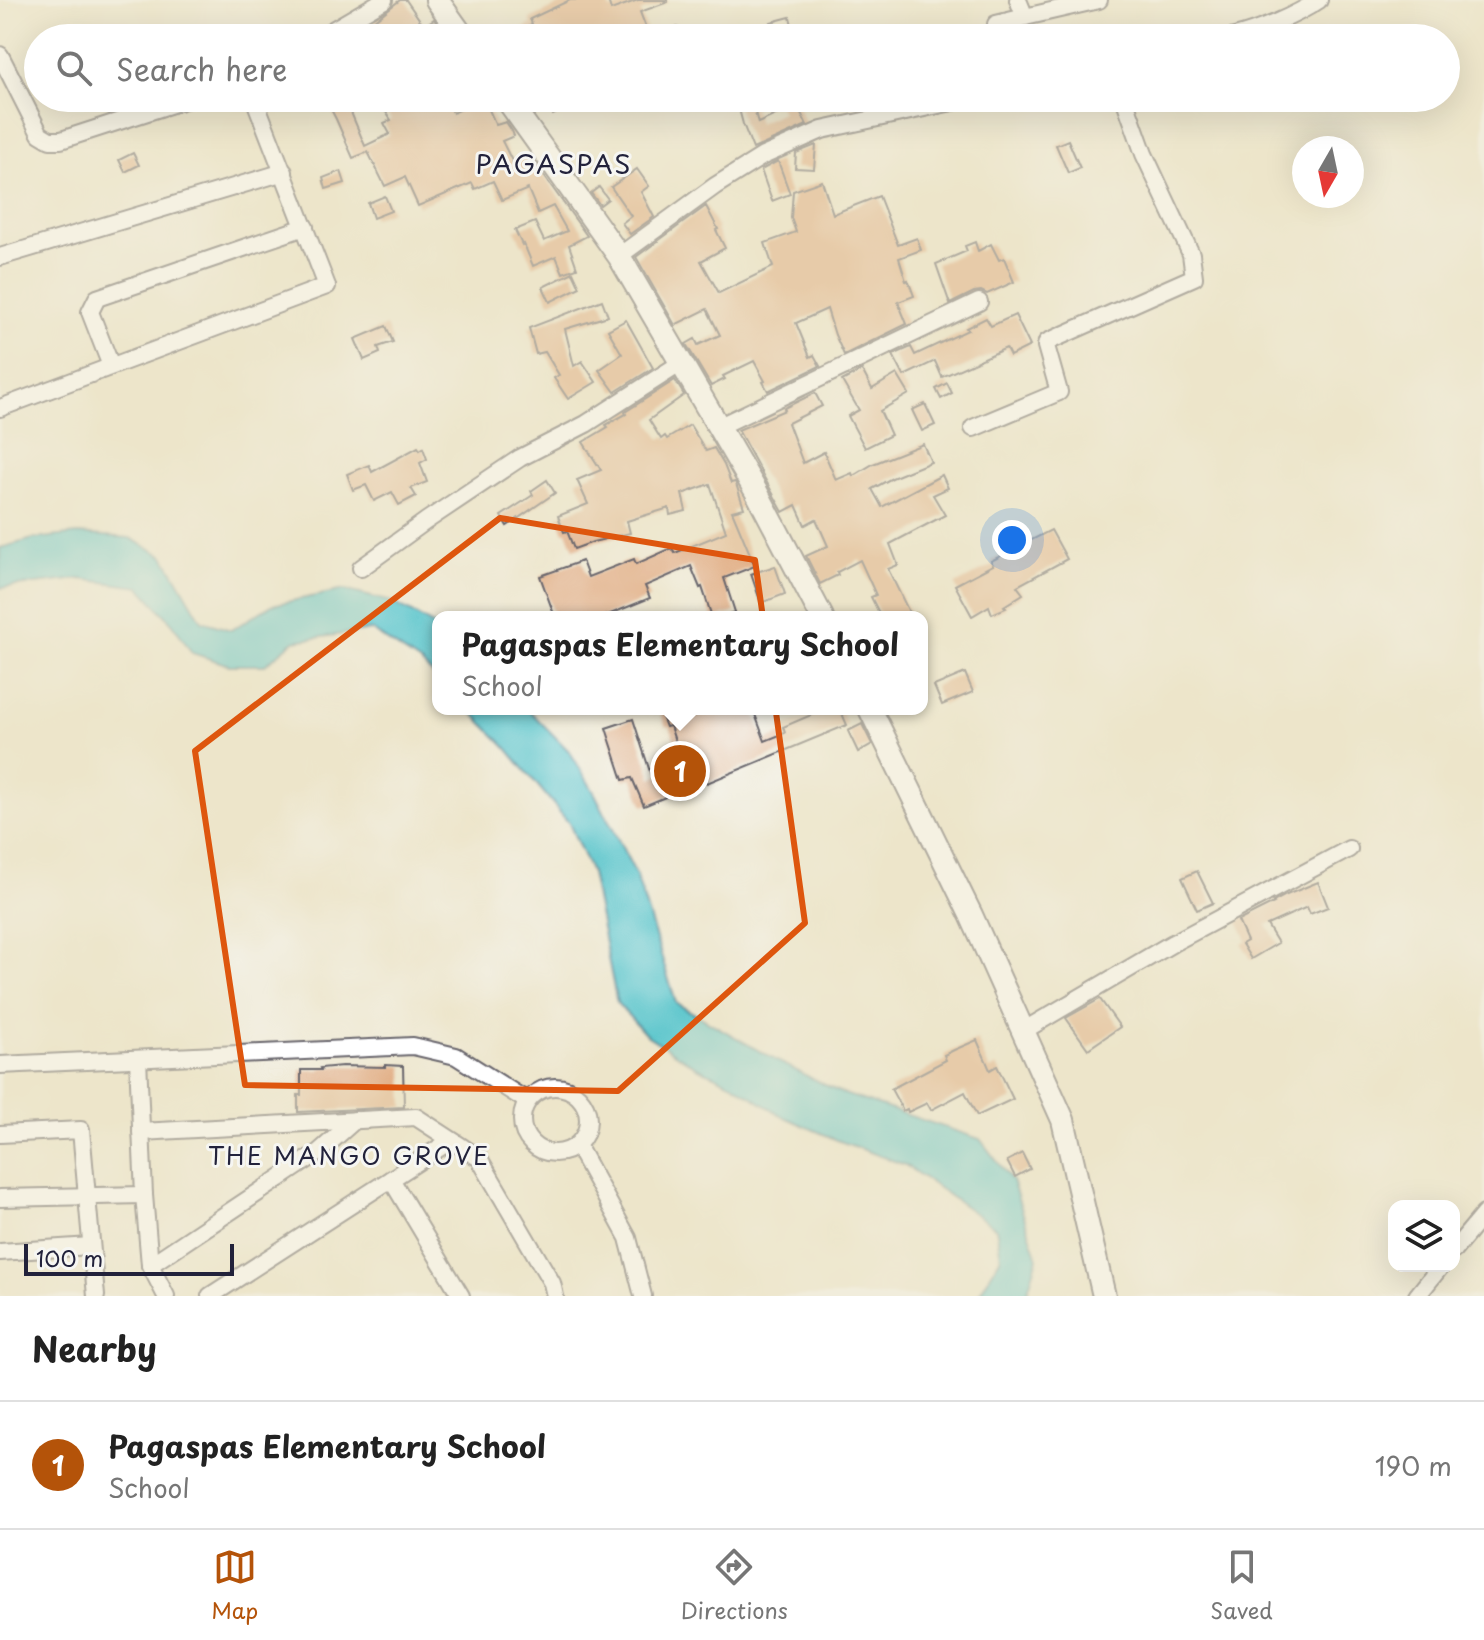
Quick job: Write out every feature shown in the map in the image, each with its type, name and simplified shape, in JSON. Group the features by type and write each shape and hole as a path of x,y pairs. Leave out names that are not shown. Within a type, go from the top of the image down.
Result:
{"main road":[{"path":"437,0 454,24"},
{"path":"522,112 619,256 757,493 819,611"},
{"path":"873,715 971,915 1063,1120 1104,1296"}],"street":[{"path":"343,24 384,0"},
{"path":"1018,0 1025,17"},
{"path":"996,24 1079,2 1099,0"},
{"path":"1269,24 1319,0"},
{"path":"0,55 24,102"},
{"path":"29,112 40,134 50,140 61,140 148,112"},
{"path":"0,408 327,286 260,112"},
{"path":"619,256 704,194 763,156 822,130 906,112"},
{"path":"973,428 1059,392 1047,342 1194,277 1191,254 1144,154 1129,112"},
{"path":"0,257 284,172"},
{"path":"111,366 90,312 97,298 305,227"},
{"path":"718,427 979,302"},
{"path":"361,568 520,458 586,424 681,363"},
{"path":"1023,1031 1173,943 1349,849"},
{"path":"0,1065 413,1046 456,1056 527,1101"},
{"path":"138,1059 150,1265 166,1296"},
{"path":"548,1087 561,1087 582,1100 588,1111 589,1124 577,1145 565,1152 550,1154 537,1149 526,1139 521,1126 521,1113 536,1092 548,1087"},
{"path":"141,1132 416,1117 479,1158 552,1283 555,1296"},
{"path":"150,1265 319,1152 355,1120"},
{"path":"0,1134 81,1130 96,1296"},
{"path":"210,1296 450,1141"},
{"path":"577,1145 628,1238 643,1296"},
{"path":"391,1179 461,1296"},
{"path":"0,1198 144,1195"},
{"path":"1460,1243 1484,1214"},
{"path":"0,1252 91,1246"},
{"path":"1417,1296 1436,1272"}],"highlighted area":[{"path":"500,518 755,560 805,923 618,1091 245,1085 195,751"}],"water":[{"path":"78,534 130,538 164,556 202,621 231,630 272,605 344,590 392,602 432,625 432,673 371,630 294,641 265,665 229,665 192,653 173,624 140,587 80,579 0,588 0,548 33,539"},
{"path":"475,715 534,715 570,752 636,875 676,1003 779,1062 841,1093 980,1139 1012,1181 1038,1258 1026,1296 978,1296 1001,1257 996,1228 905,1165 782,1116 645,1034 617,1003 591,873 569,823 506,747"}],"building":[{"path":"400,0 406,0 423,24 374,24 372,22"},
{"path":"570,0 608,0 611,10 638,0 668,0 640,12 645,24 532,24 530,19"},
{"path":"790,17 792,24 772,24"},
{"path":"332,112 351,112 365,146 390,134 384,123 391,120 386,112 490,112 496,125 506,122 512,131 514,136 502,141 513,163 529,155 587,236 569,245 577,268 563,273 556,256 533,266 515,230 535,222 544,241 567,231 553,206 538,213 528,189 502,200 493,181 475,189 472,183 418,206 405,177 385,186 368,152 353,158"},
{"path":"740,112 755,112 758,123 782,112 800,112 807,125 753,149"},
{"path":"1068,140 1080,168 1068,173 1056,145"},
{"path":"816,145 814,169 795,168 796,153"},
{"path":"133,153 139,165 125,172 119,160"},
{"path":"778,161 790,194 772,201 761,170"},
{"path":"637,169 649,186 641,192 654,217 630,234 622,223 631,216 611,187"},
{"path":"341,171 345,183 326,189 323,178"},
{"path":"822,181 833,214 879,196 898,245 917,238 921,250 899,258 914,296 898,302 907,324 844,355 827,309 796,323 810,357 814,355 820,366 768,391 754,361 723,376 725,379 711,386 686,344 695,339 698,345 720,335 707,309 675,325 636,257 706,206 725,248 701,261 719,293 773,267 765,243 796,232 791,218 793,191"},
{"path":"599,187 608,199 600,205 591,193"},
{"path":"385,196 391,211 373,218 368,203"},
{"path":"975,242 978,251 991,244 999,260 1004,258 1014,282 987,294 974,292 950,304 936,264 967,251 965,246"},
{"path":"573,272 580,287 550,302 543,287"},
{"path":"602,300 608,316 565,329 574,366 582,361 596,382 568,399 554,378 559,375 545,352 536,354 529,328"},
{"path":"1015,315 1030,346 1010,356 1006,348 942,377 935,361 904,376 893,355 911,347 915,355 986,318 991,326"},
{"path":"626,320 653,368 615,392 599,370 622,354 608,330"},
{"path":"386,326 393,342 378,347 380,353 364,360 355,339"},
{"path":"862,370 872,389 897,374 909,394 880,411 891,435 865,448 848,416 859,410 842,381"},
{"path":"675,380 684,395 649,420 661,439 665,436 667,439 690,425 706,451 714,448 731,483 735,482 744,508 732,511 755,566 724,578 735,611 710,611 691,566 645,586 650,598 618,611 553,611 540,576 582,561 588,577 634,559 636,564 672,548 675,553 726,532 710,484 682,494 686,511 670,515 669,508 627,521 630,533 574,549 558,516 588,504 577,480 601,470 583,442"},
{"path":"947,383 952,393 941,399 936,389"},
{"path":"815,393 822,406 788,423 803,463 824,452 836,480 852,473 853,476 873,464 923,444 931,462 872,489 882,507 942,475 948,488 933,495 945,515 890,544 898,565 888,569 909,611 878,611 871,597 876,595 860,560 820,584 806,556 828,546 816,519 805,525 796,505 783,512 738,430"},
{"path":"925,404 935,425 922,431 912,410"},
{"path":"418,447 420,450 423,448 427,459 420,463 427,482 411,488 416,496 399,505 392,492 374,501 366,485 353,490 347,474 369,465 372,472"},
{"path":"547,480 555,493 507,526 501,516 533,495 531,491"},
{"path":"1051,530 1067,559 1017,586 1023,594 1004,606 1006,608 992,614 989,606 972,616 955,585 993,565 991,561"},
{"path":"775,566 785,594 761,603 751,574"},
{"path":"965,673 973,692 942,705 934,686"},
{"path":"661,715 755,715 765,741 785,733 783,727 811,715 843,715 847,725 644,806 632,778 623,780 606,728 633,719 652,778 683,765 670,726 666,727"},
{"path":"862,724 872,744 858,752 848,731"},
{"path":"1197,871 1213,903 1197,910 1182,878"},
{"path":"1318,882 1328,907 1310,914 1307,907 1267,925 1278,943 1251,959 1242,944 1247,941 1238,921"},
{"path":"1100,999 1120,1027 1088,1049 1066,1018"},
{"path":"977,1040 990,1070 997,1066 1013,1099 977,1116 965,1092 931,1110 927,1103 908,1112 907,1109 903,1111 891,1089 946,1060 944,1055"},
{"path":"403,1066 404,1107 298,1112 301,1070"},
{"path":"1022,1153 1030,1169 1015,1177 1007,1161"}],"place":[{"name":"Pagaspas Elementary School","path":"680,771"}],"district":[{"name":"PAGASPAS","path":"554,165"},
{"name":"THE MANGO GROVE","path":"349,1157"}]}
